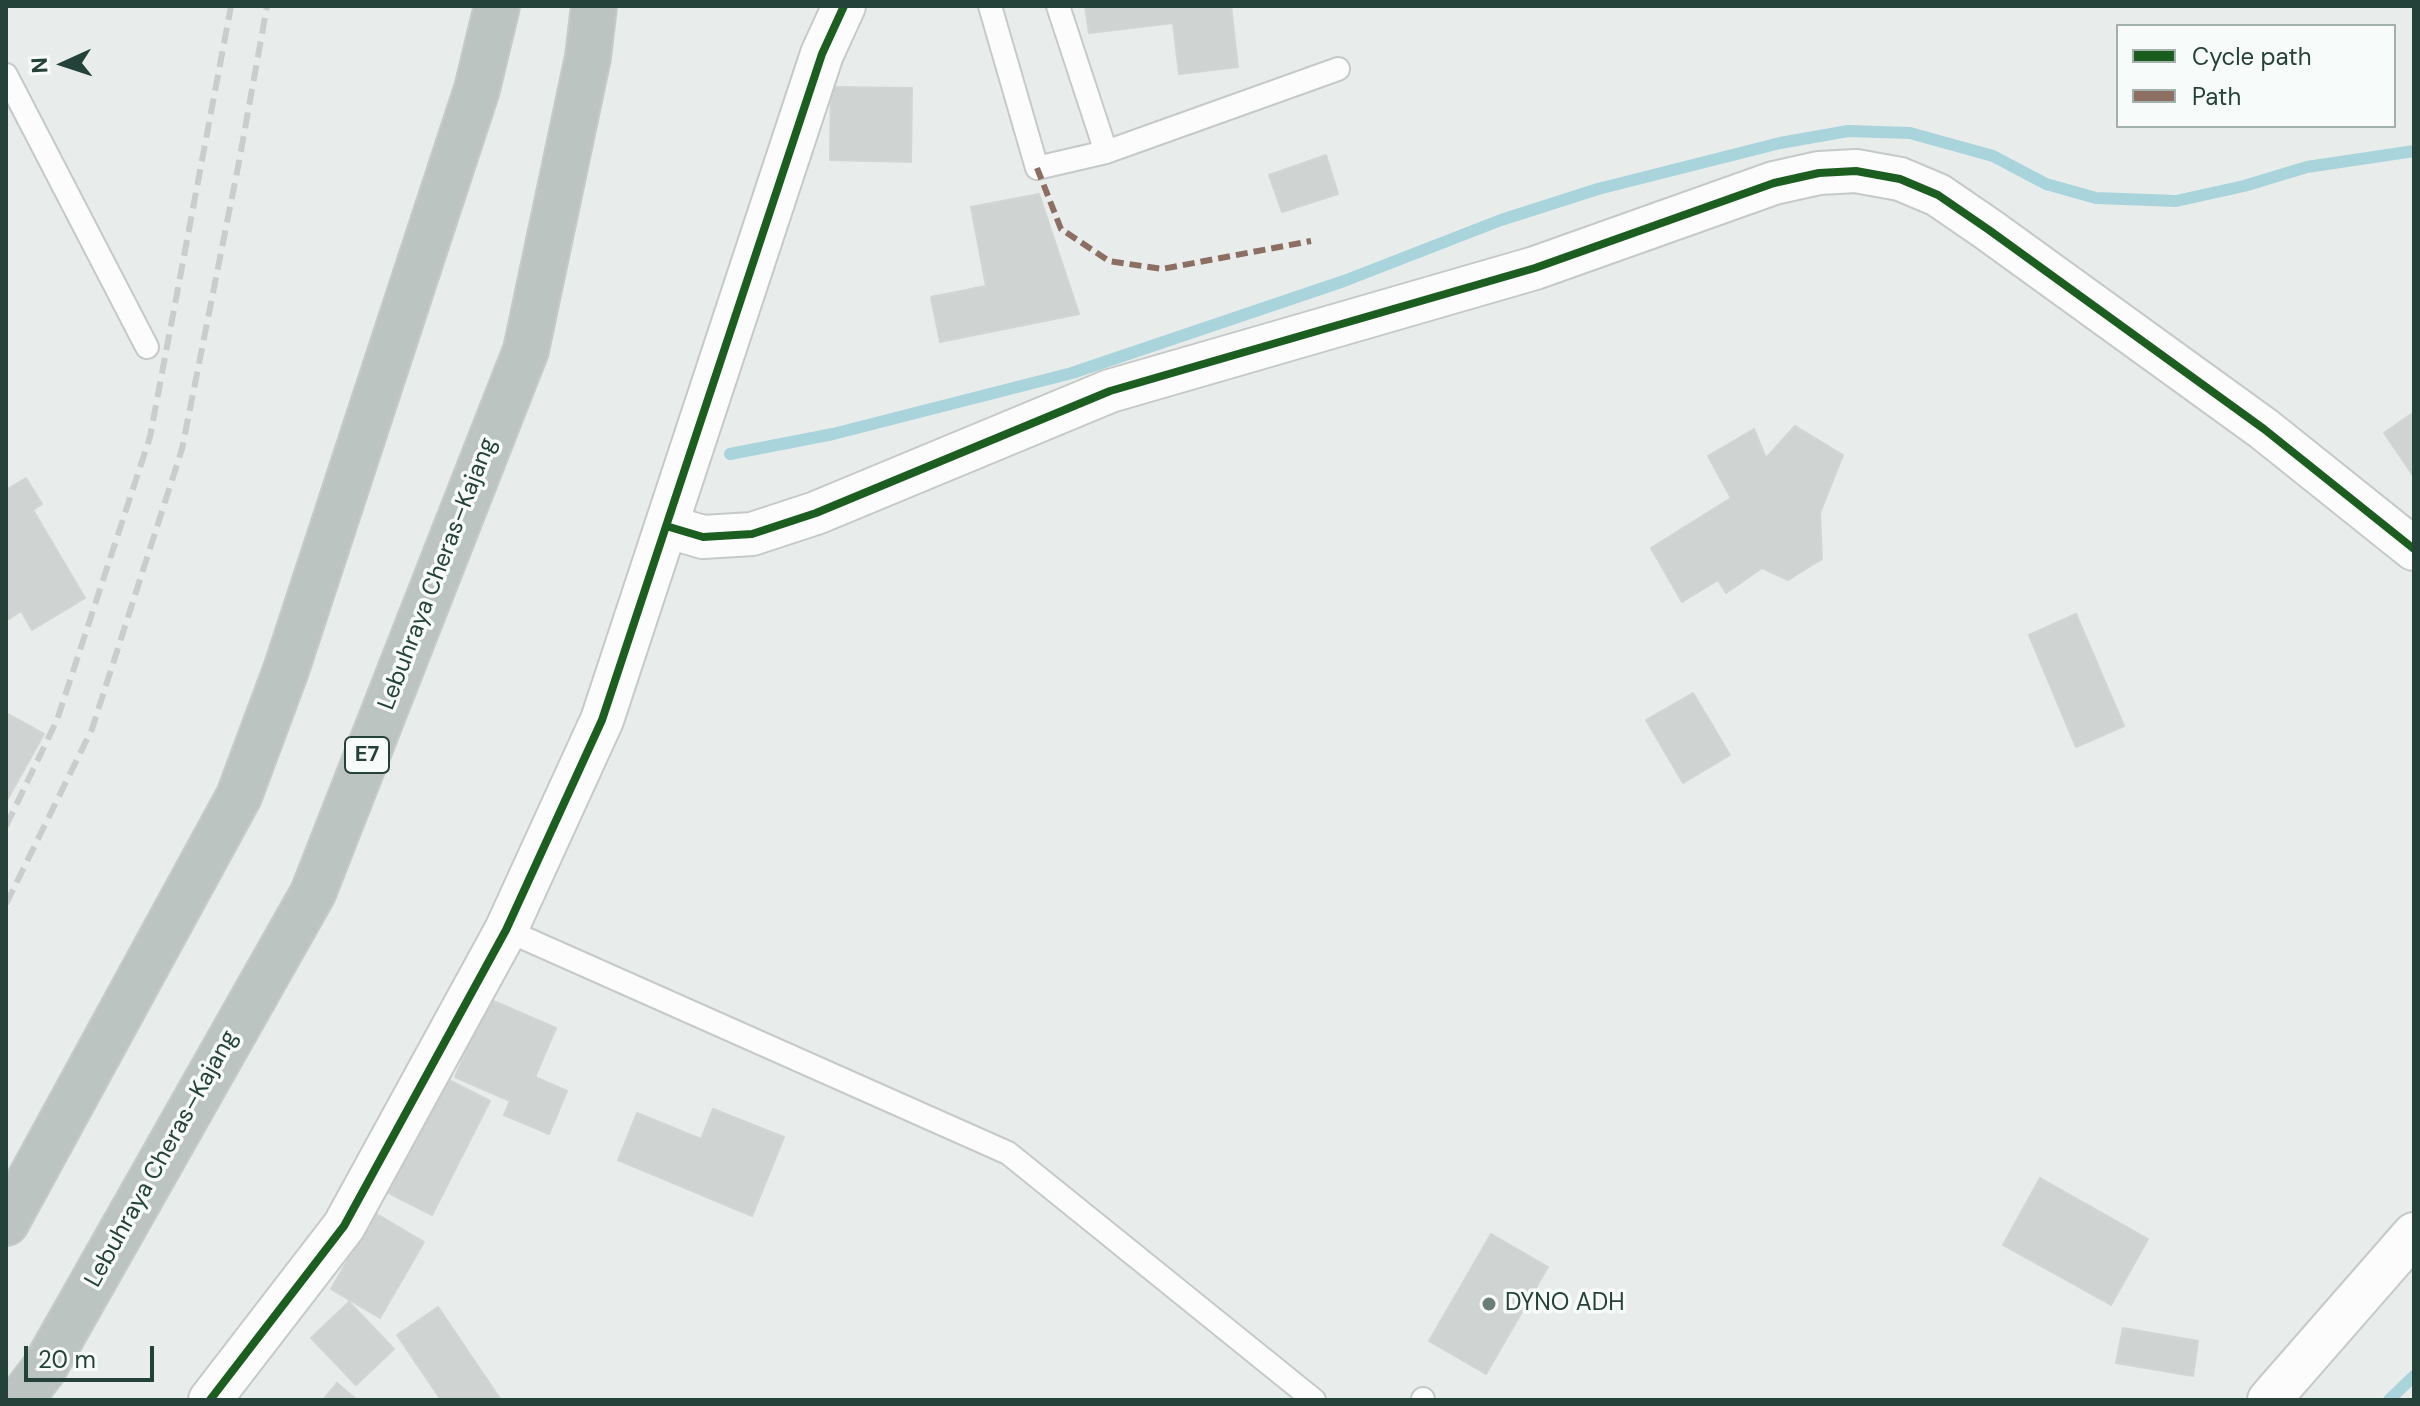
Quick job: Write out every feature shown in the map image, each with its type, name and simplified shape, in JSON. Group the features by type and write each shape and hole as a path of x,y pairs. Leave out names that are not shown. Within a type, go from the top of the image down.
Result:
{"highway":[{"path":"477,89 478,6"},
{"path":"6,1223 239,796 286,670 477,89 497,6"},
{"name":"Lebuhraya Cheras–Kajang","path":"20,1400 43,1370 313,893 526,350 596,6"}],"street":[{"path":"210,1400 344,1226 506,930 602,720 822,54 844,6"},
{"path":"666,526 703,537 752,534 816,513 1110,391 1535,268 1774,183 1819,173 1856,171 1900,179 1938,195 2264,429 2414,549"},
{"path":"2269,1400 2414,1234"}],"lane":[{"path":"990,6 1037,168 1106,152 1338,69"},
{"path":"1058,6 1106,152"},
{"path":"6,75 147,347"},
{"path":"506,930 1008,1153 1314,1400"}],"building":[{"path":"1085,6 1231,6 1238,67 1179,74 1173,23 1089,33"},
{"path":"831,87 912,88 911,162 830,160"},
{"path":"1326,155 1338,194 1282,212 1269,175"},
{"path":"1039,194 1079,314 940,342 931,297 986,286 971,207"},
{"path":"2414,412 2414,477 2384,433"},
{"path":"1795,426 1843,455 1820,513 1822,559 1788,580 1762,568 1726,593 1718,580 1682,602 1651,548 1731,498 1708,456 1754,429 1766,458"},
{"path":"26,478 42,504 33,510 85,598 32,630 21,611 6,621 6,490"},
{"path":"2076,614 2124,726 2076,747 2029,635"},
{"path":"1693,693 1730,755 1683,783 1646,720"},
{"path":"6,713 44,734 6,802"},
{"path":"489,999 556,1028 535,1077 567,1091 549,1134 504,1115 510,1101 455,1077"},
{"path":"439,1075 490,1101 432,1215 381,1189"},
{"path":"713,1109 784,1137 752,1216 618,1160 637,1113 701,1139"},
{"path":"2040,1178 2148,1239 2111,1305 2003,1245"},
{"path":"375,1213 424,1242 380,1318 331,1289"},
{"name":"DYNO ADH","path":"1491,1234 1548,1267 1486,1374 1429,1341"},
{"path":"349,1302 394,1349 356,1385 311,1338"},
{"path":"438,1307 501,1400 441,1400 397,1335"},
{"path":"2123,1328 2198,1341 2193,1376 2116,1363"},
{"path":"337,1383 357,1400 323,1400"}],"waterway":[{"path":"730,454 833,434 1072,373 1344,281 1501,220 1598,189 1780,143 1848,131 1910,133 1993,156 2046,184 2096,198 2176,201 2244,186 2307,167 2414,151"},
{"path":"2389,1400 2414,1376"}],"railway":[{"path":"6,826 57,720 150,437 231,6"},
{"path":"6,904 92,729 182,449 267,6"}],"marked path":[{"path":"1037,168 1061,229 1109,261 1162,269 1311,241"}],"cycle path":[{"path":"210,1400 344,1226 506,930 602,720 822,54 844,6"},
{"path":"666,526 703,537 752,534 816,513 1110,391 1535,268 1774,183 1819,173 1856,171 1900,179 1938,195 2264,429 2414,549"}],"place":[{"name":"DYNO ADH","path":"1489,1304"}]}
